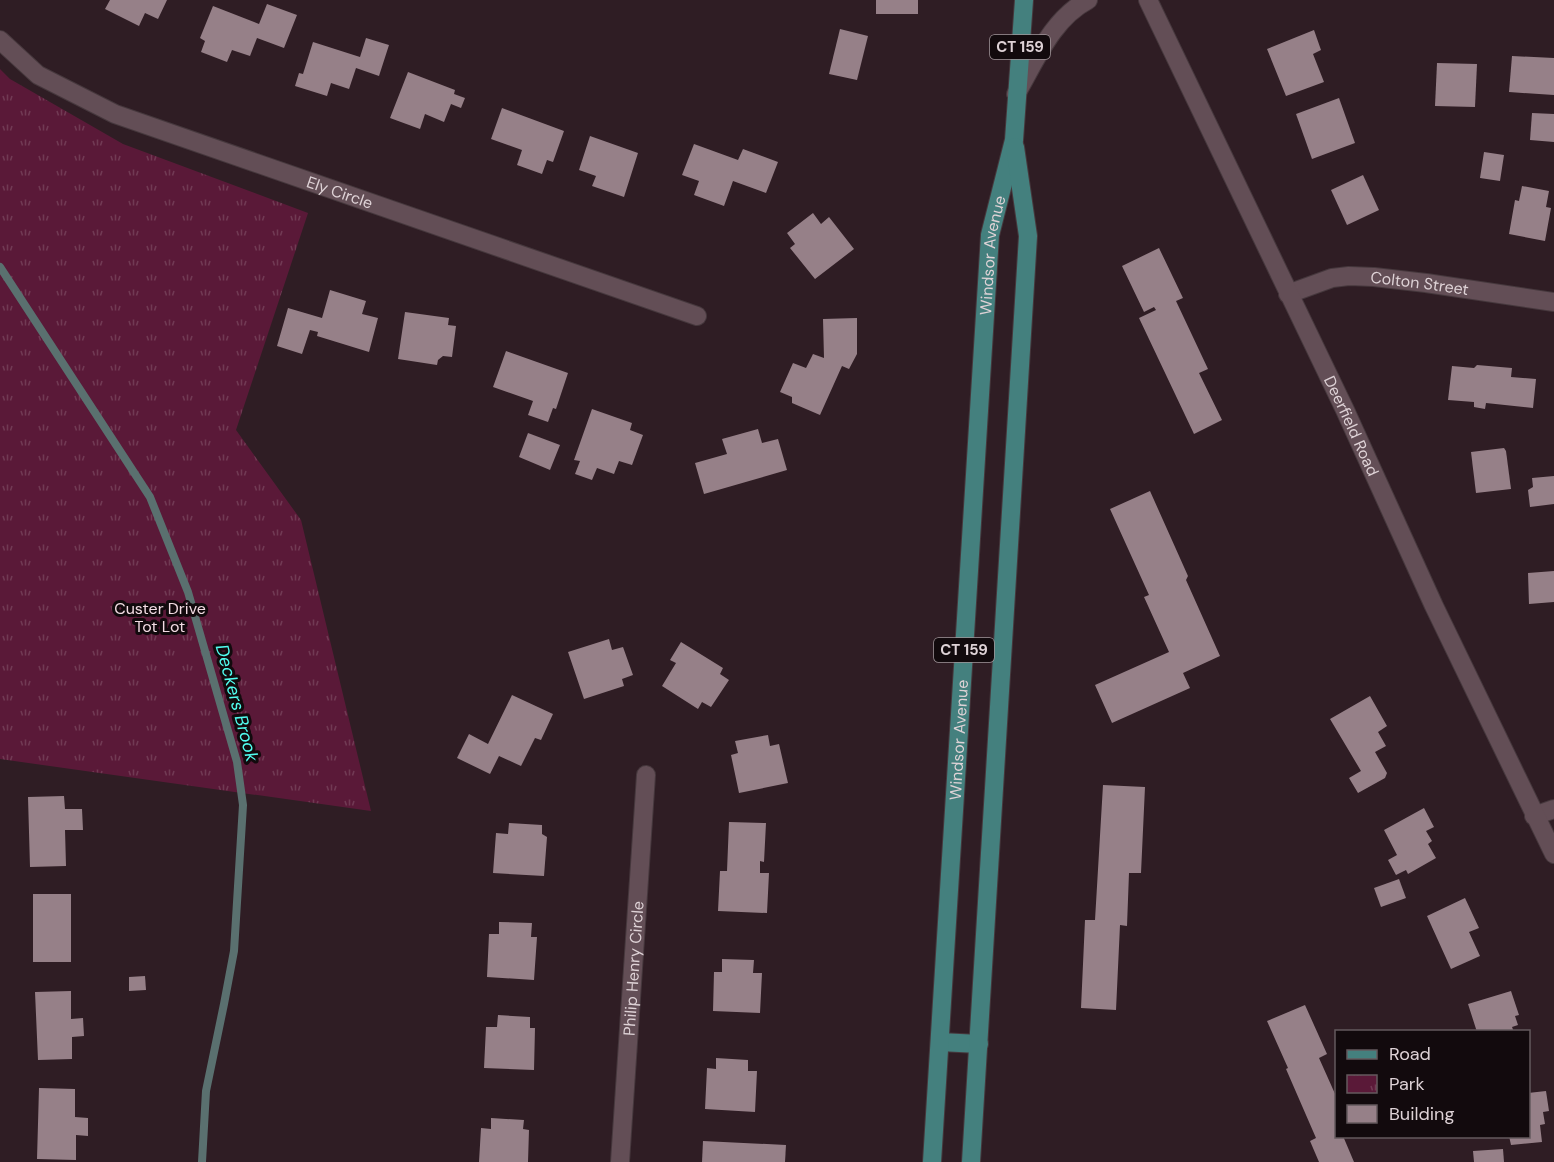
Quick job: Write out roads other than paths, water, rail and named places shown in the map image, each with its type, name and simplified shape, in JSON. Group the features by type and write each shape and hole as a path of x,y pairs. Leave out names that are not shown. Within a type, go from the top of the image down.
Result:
{"main road":[{"name":"Windsor Avenue","path":"971,1162 1028,236 1014,140 1024,0"},
{"name":"Windsor Avenue","path":"932,1162 990,235 1014,140"},
{"path":"940,1042 979,1044"}],"street":[{"path":"1016,94 1059,22 1071,10 1088,0"},
{"name":"Deerfield Road","path":"1148,0 1344,410 1434,606 1554,854"},
{"name":"Ely Circle","path":"0,40 38,75 115,114 698,316"},
{"name":"Colton Street","path":"1288,294 1332,278 1349,276 1426,283 1554,302"},
{"name":"Philip Henry Circle","path":"620,1162 646,775"},
{"path":"1534,816 1554,809"}],"waterway":[{"name":"Deckers Brook","path":"0,267 150,497 188,592 237,762 243,805 234,951 206,1091 202,1162"}],"park label":[{"name":"Custer Drive Tot Lot","path":"160,617"}]}
